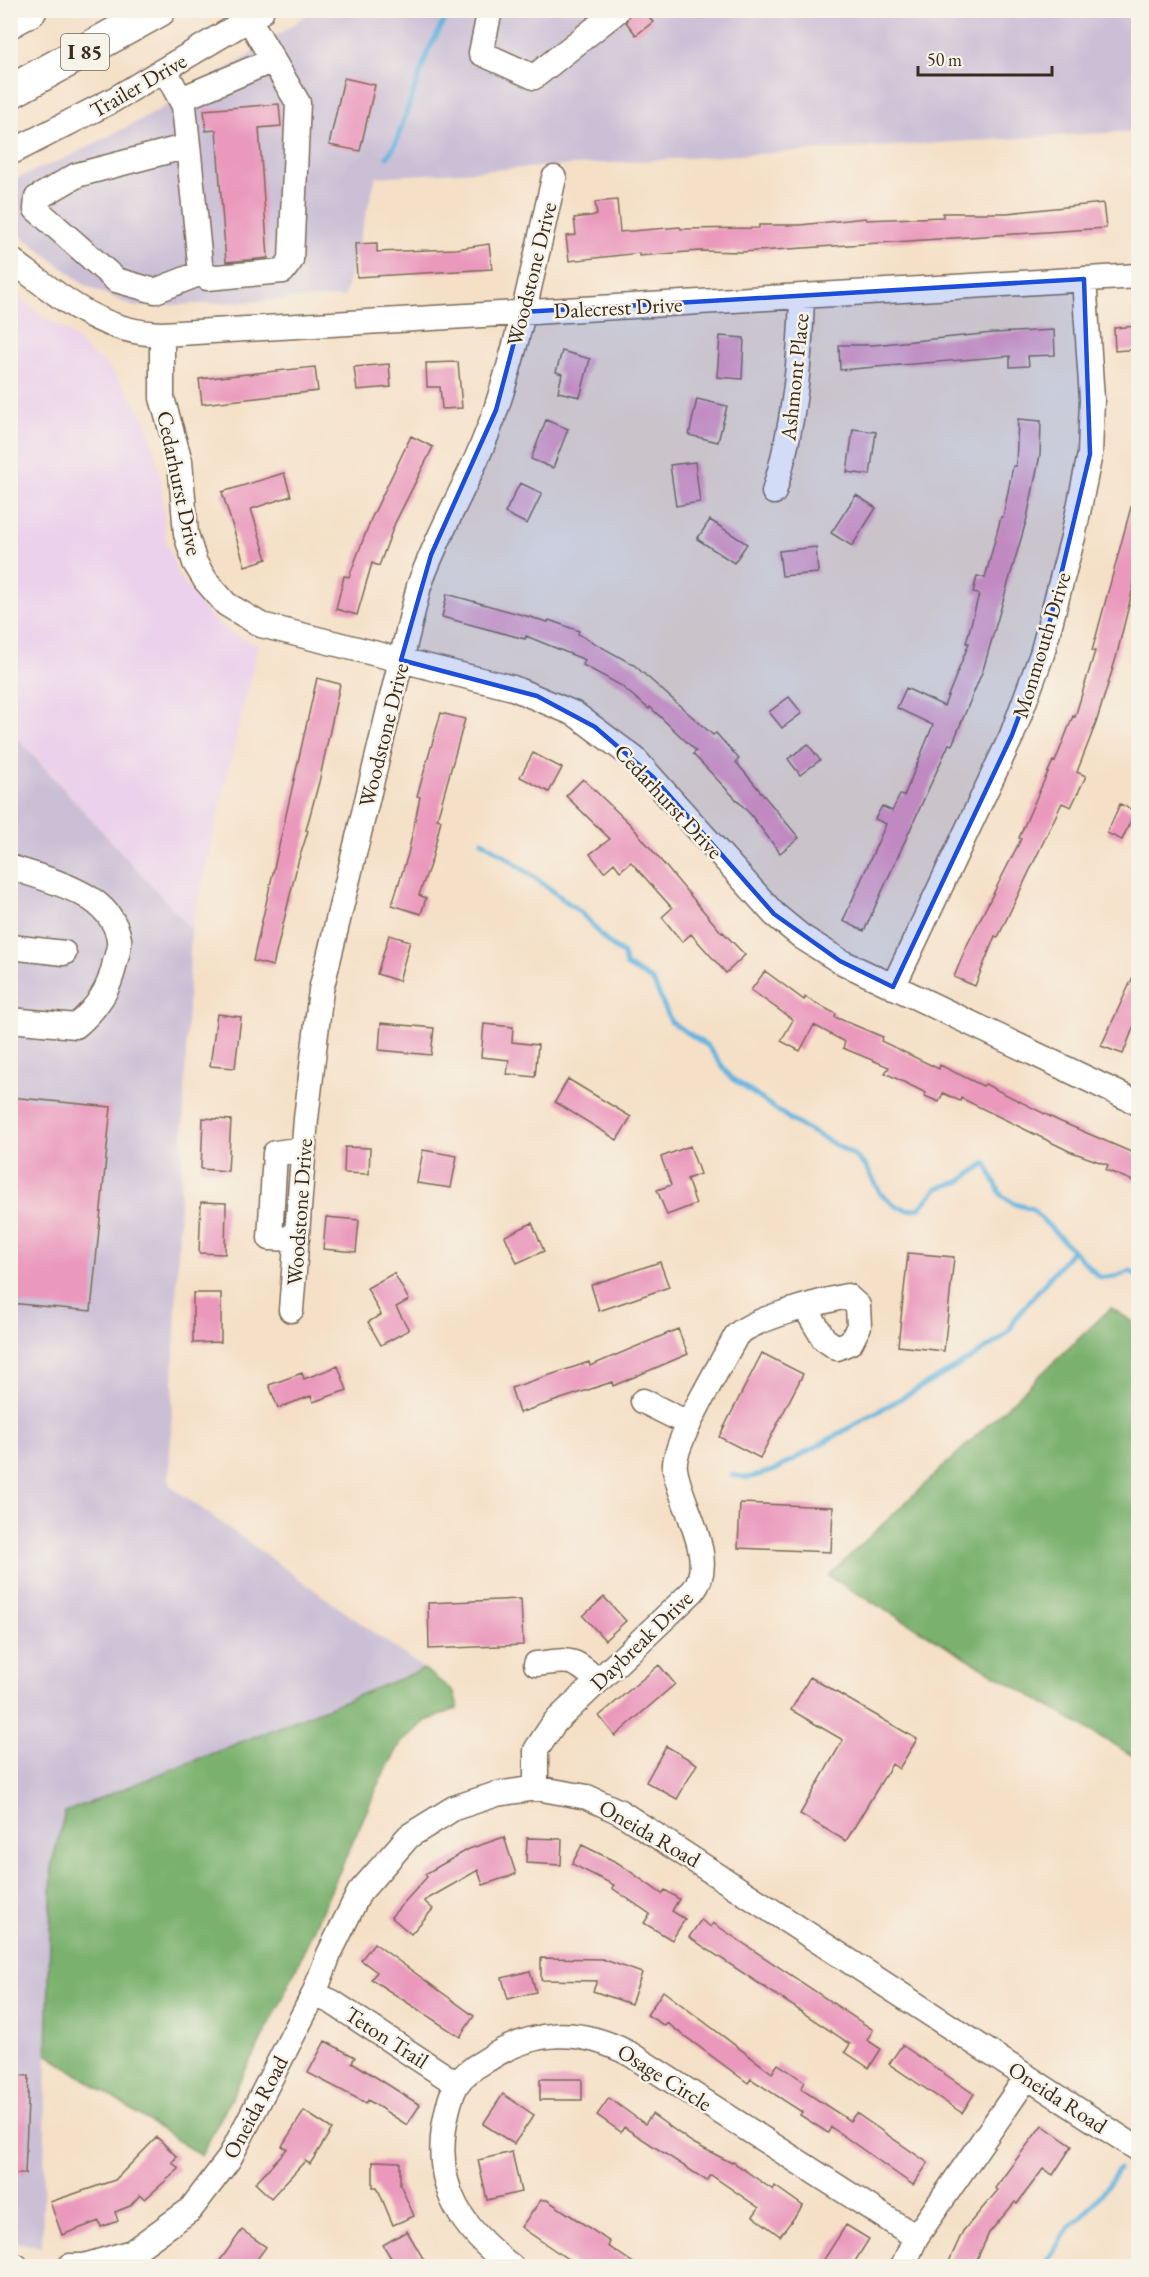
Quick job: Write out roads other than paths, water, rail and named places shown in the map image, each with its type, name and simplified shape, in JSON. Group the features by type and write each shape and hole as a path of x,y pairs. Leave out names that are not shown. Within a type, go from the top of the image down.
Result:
{"highway":[{"path":"10,21 30,10"},
{"name":"I 85","path":"10,92 159,10"}],"street":[{"path":"489,18 481,53 534,76 616,12"},
{"path":"165,70 184,106 201,273 207,278 283,271 291,260 298,103 273,60 256,15"},
{"name":"Trailer Drive","path":"10,153 165,70 256,15"},
{"path":"181,99 273,60"},
{"path":"189,146 77,175 38,198 36,209 116,280 155,291 201,273"},
{"name":"Woodstone Drive","path":"291,1310 304,1149 321,990 419,586 431,555 475,464 496,410 554,178"},
{"name":"Dalecrest Drive","path":"10,258 47,288 88,315 125,330 162,334 1138,276"},
{"name":"Monmouth Drive","path":"893,987 1012,735 1047,633 1081,504 1090,454 1092,399 1084,279"},
{"name":"Ashmont Place","path":"774,492 795,411 800,364 802,296"},
{"name":"Cedarhurst Drive","path":"162,334 162,398 180,461 186,534 195,562 206,581 226,604 261,625 537,696 595,727 634,758 653,777 774,914 802,937 840,961 1138,1103"},
{"path":"10,867 94,899 111,915 119,941 113,977 96,1009 76,1026 10,1020"},
{"path":"10,947 63,953"},
{"name":"Daybreak Drive","path":"536,1788 536,1750 554,1723 693,1591 702,1576 702,1557 675,1470 676,1453 740,1331 797,1310"},
{"path":"643,1401 689,1425"},
{"path":"536,1664 570,1660 577,1662 598,1681"},
{"name":"Oneida Road","path":"69,2266 127,2260 132,2252 190,2210 229,2159 314,1994 329,1954 359,1893 409,1836 454,1808 497,1794 536,1788 587,1797 620,1812 1138,2149"},
{"name":"Teton Trail","path":"314,1994 332,2002 457,2084"},
{"name":"Osage Circle","path":"457,2084 477,2066 498,2052 525,2040 557,2034 594,2038 612,2044 916,2237"},
{"path":"903,2266 916,2237 1027,2077"},
{"path":"457,2084 446,2118 441,2148 445,2180 458,2212 468,2226 511,2266"},
{"path":"10,2265 16,2266"}],"waterway":[{"path":"387,157 395,145 428,51 450,10"},
{"path":"482,841 532,875 580,912 605,940 623,953 626,965 653,981 671,1022 708,1046 730,1077 794,1122 854,1155 866,1167 881,1194 896,1206 909,1210 920,1208 937,1188 959,1182 986,1163 1001,1195 1015,1204 1032,1209 1099,1277 1115,1277 1131,1271 1138,1278"},
{"path":"732,1475 748,1478 775,1470 972,1358 1003,1337 1011,1328 1016,1317 1072,1251"},
{"path":"1041,2266 1053,2254 1070,2227 1103,2192 1118,2169"}]}
